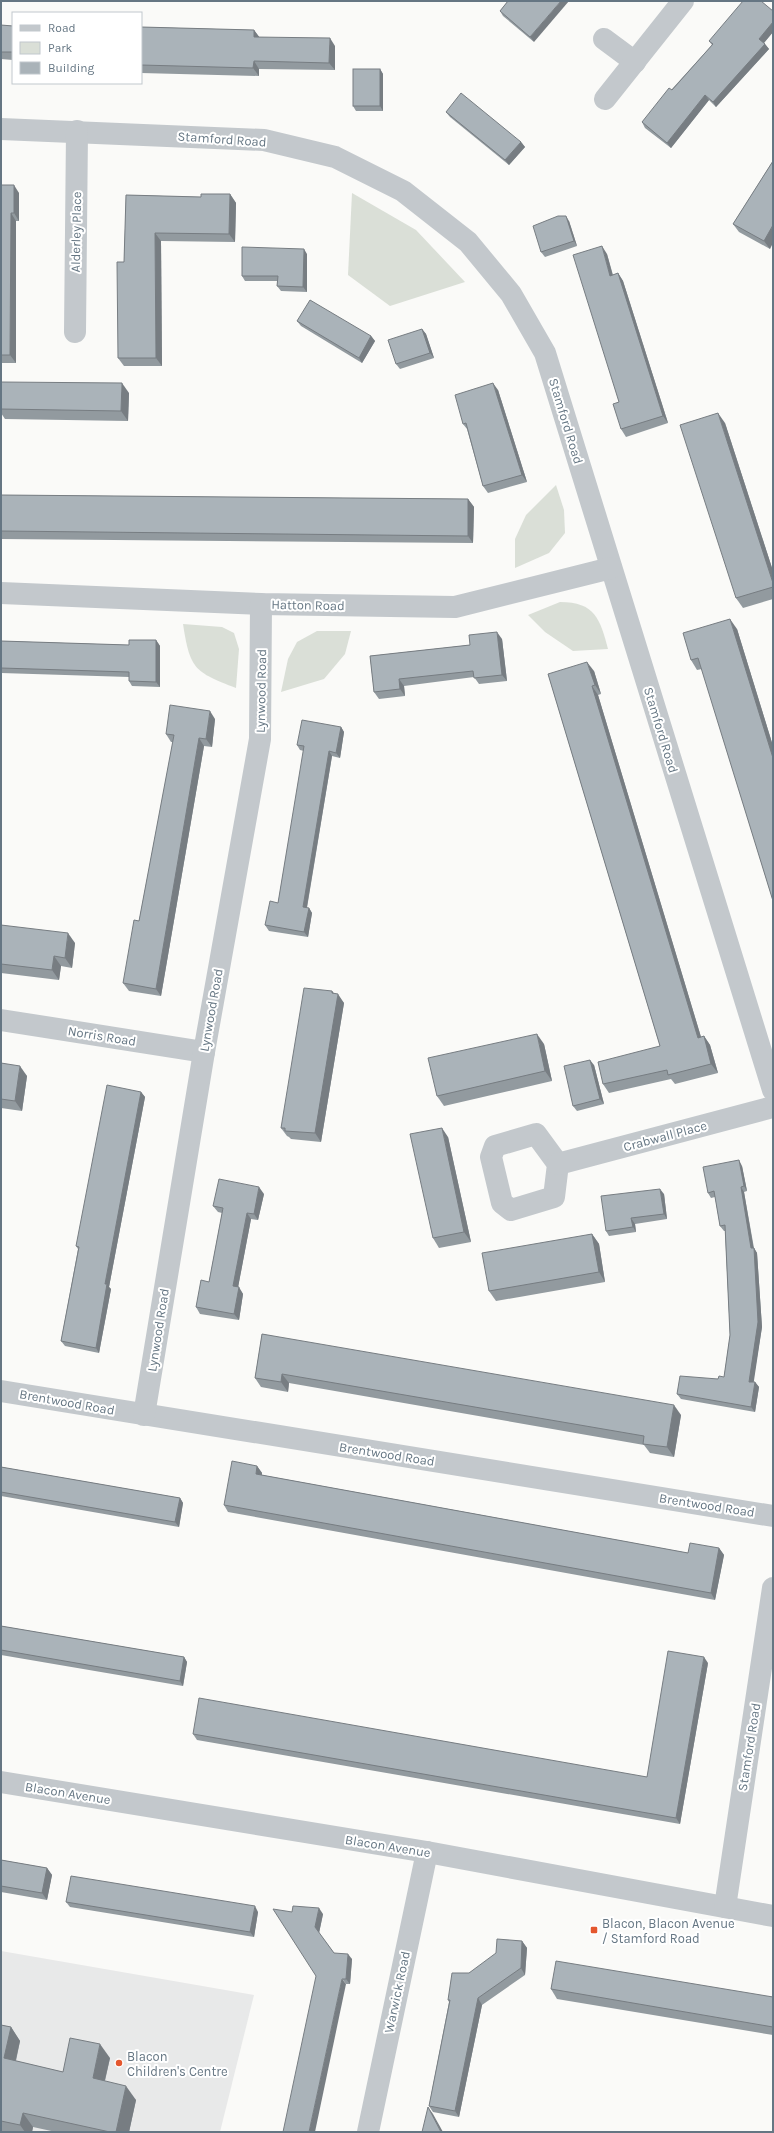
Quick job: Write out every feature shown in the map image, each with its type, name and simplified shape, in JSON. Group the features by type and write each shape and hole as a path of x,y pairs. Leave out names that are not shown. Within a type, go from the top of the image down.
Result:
{"street":[{"path":"605,99 683,1"},
{"path":"604,39 635,62"},
{"name":"Stamford Road","path":"1,129 78,131 264,140 335,157 403,191 468,242 511,294 545,352 773,1090"},
{"name":"Alderley Place","path":"75,332 78,131"},
{"name":"Hatton Road","path":"1,593 261,604 455,607 611,568"},
{"name":"Lynwood Road","path":"144,1415 204,1052 260,739 261,604"},
{"name":"Norris Road","path":"1,1020 204,1052"},
{"name":"Crabwall Place","path":"558,1164 773,1107"},
{"name":"Brentwood Road","path":"1,1391 773,1516"},
{"name":"Stamford Road","path":"725,1907 773,1588"},
{"name":"Blacon Avenue","path":"1,1782 427,1852 773,1916"},
{"name":"Warwick Road","path":"368,2132 427,1852"}],"shaded area":[{"name":"Blacon Children's Centre","path":"1,1951 254,1995 220,2132 1,2132"}],"green space":[{"path":"352,193 416,230 465,282 390,306 348,275"},
{"path":"556,485 564,510 565,533 549,553 515,568 515,539 526,515"},
{"path":"560,602 581,605 594,614 599,621 608,649 573,651 545,632 528,615"},
{"path":"183,624 222,627 234,633 239,649 236,688 211,678 196,667 188,651"},
{"path":"317,631 351,631 345,654 324,679 281,692 288,659 297,642"}],"building":[{"path":"508,1 561,1 530,37 500,11"},
{"path":"743,1 761,1 773,11 773,22 759,39 765,44 713,102 705,95 667,143 642,122 669,88 672,90 713,44 709,41"},
{"path":"1,25 12,26 12,52 1,52"},
{"path":"142,27 254,30 254,37 330,38 329,63 254,61 253,68 142,65"},
{"path":"353,69 380,69 380,106 353,106"},
{"path":"461,93 521,142 505,160 446,112"},
{"path":"773,161 773,225 764,241 733,224"},
{"path":"1,185 14,185 14,213 11,213 10,355 1,355"},
{"path":"201,194 230,194 229,234 155,233 156,358 118,358 117,262 124,262 126,195 201,197"},
{"path":"558,216 566,216 574,241 541,252 533,226"},
{"path":"602,246 610,276 618,273 663,416 621,429 613,404 619,402 573,255"},
{"path":"242,247 304,249 303,287 277,286 278,276 242,276"},
{"path":"310,300 371,336 359,358 297,321"},
{"path":"422,329 430,353 396,364 388,340"},
{"path":"1,382 122,383 121,411 1,409"},
{"path":"493,383 522,475 483,486 466,423 463,424 455,395"},
{"path":"718,413 773,583 773,587 736,598 680,425"},
{"path":"1,495 468,499 468,536 1,531"},
{"path":"730,619 773,758 773,901 698,658 691,660 683,633"},
{"path":"497,632 502,675 474,678 473,671 399,679 400,689 374,692 370,656 470,645 469,635"},
{"path":"129,640 156,640 156,682 129,681 129,672 1,668 1,641 129,645"},
{"path":"587,662 595,685 592,686 698,1038 704,1036 711,1064 668,1075 667,1070 603,1084 598,1062 660,1046 548,674"},
{"path":"170,705 210,711 206,739 199,738 156,989 123,983 134,920 139,921 174,735 166,734"},
{"path":"302,720 341,727 336,753 329,751 303,907 309,908 304,932 265,925 270,901 278,903 304,746 297,745"},
{"path":"1,925 68,933 65,958 54,956 52,970 1,964"},
{"path":"304,988 332,991 332,993 338,994 315,1133 285,1131 285,1128 281,1128"},
{"path":"537,1034 545,1071 437,1096 428,1058"},
{"path":"590,1060 600,1099 573,1106 564,1066"},
{"path":"1,1063 20,1066 15,1101 1,1099"},
{"path":"107,1085 141,1092 105,1284 107,1284 96,1348 61,1341 79,1247 76,1246"},
{"path":"442,1128 464,1232 433,1238 410,1134"},
{"path":"739,1160 744,1186 741,1187 751,1248 754,1248 758,1322 749,1382 755,1382 751,1407 677,1394 680,1376 718,1379 719,1376 724,1377 730,1335 725,1225 720,1226 714,1191 708,1193 703,1167"},
{"path":"219,1179 259,1187 254,1214 247,1213 233,1286 239,1287 234,1314 196,1307 201,1280 209,1282 223,1208 213,1206"},
{"path":"660,1189 664,1214 631,1218 633,1227 606,1231 601,1196"},
{"path":"592,1234 599,1272 489,1291 482,1253"},
{"path":"262,1334 674,1405 667,1447 643,1444 644,1436 282,1374 281,1382 255,1378"},
{"path":"232,1461 257,1466 256,1474 688,1553 690,1543 719,1548 711,1593 224,1505"},
{"path":"1,1467 180,1498 175,1522 1,1492"},
{"path":"1,1626 184,1657 180,1681 1,1650"},
{"path":"668,1651 704,1657 676,1818 193,1734 199,1698 647,1777"},
{"path":"1,1860 47,1868 42,1893 1,1886"},
{"path":"71,1876 255,1906 250,1932 66,1902"},
{"path":"293,1906 319,1908 315,1927 334,1953 348,1954 346,1979 342,1979 309,2132 283,2132 316,1976 273,1909 292,1912"},
{"path":"497,1939 522,1941 521,1968 478,1998 455,2111 429,2106 450,2000 448,2000 452,1973 469,1973 496,1953"},
{"path":"556,1961 773,1997 773,2027 551,1989"},
{"path":"1,2025 11,2027 4,2058 63,2072 70,2038 100,2044 93,2078 126,2086 116,2132 110,2132 23,2113 20,2125 1,2121"},
{"path":"428,2107 441,2132 422,2132"}],"place":[{"name":"Blacon, Blacon Avenue / Stamford Road","path":"594,1930"},
{"name":"Blacon Children's Centre","path":"119,2063"}]}
